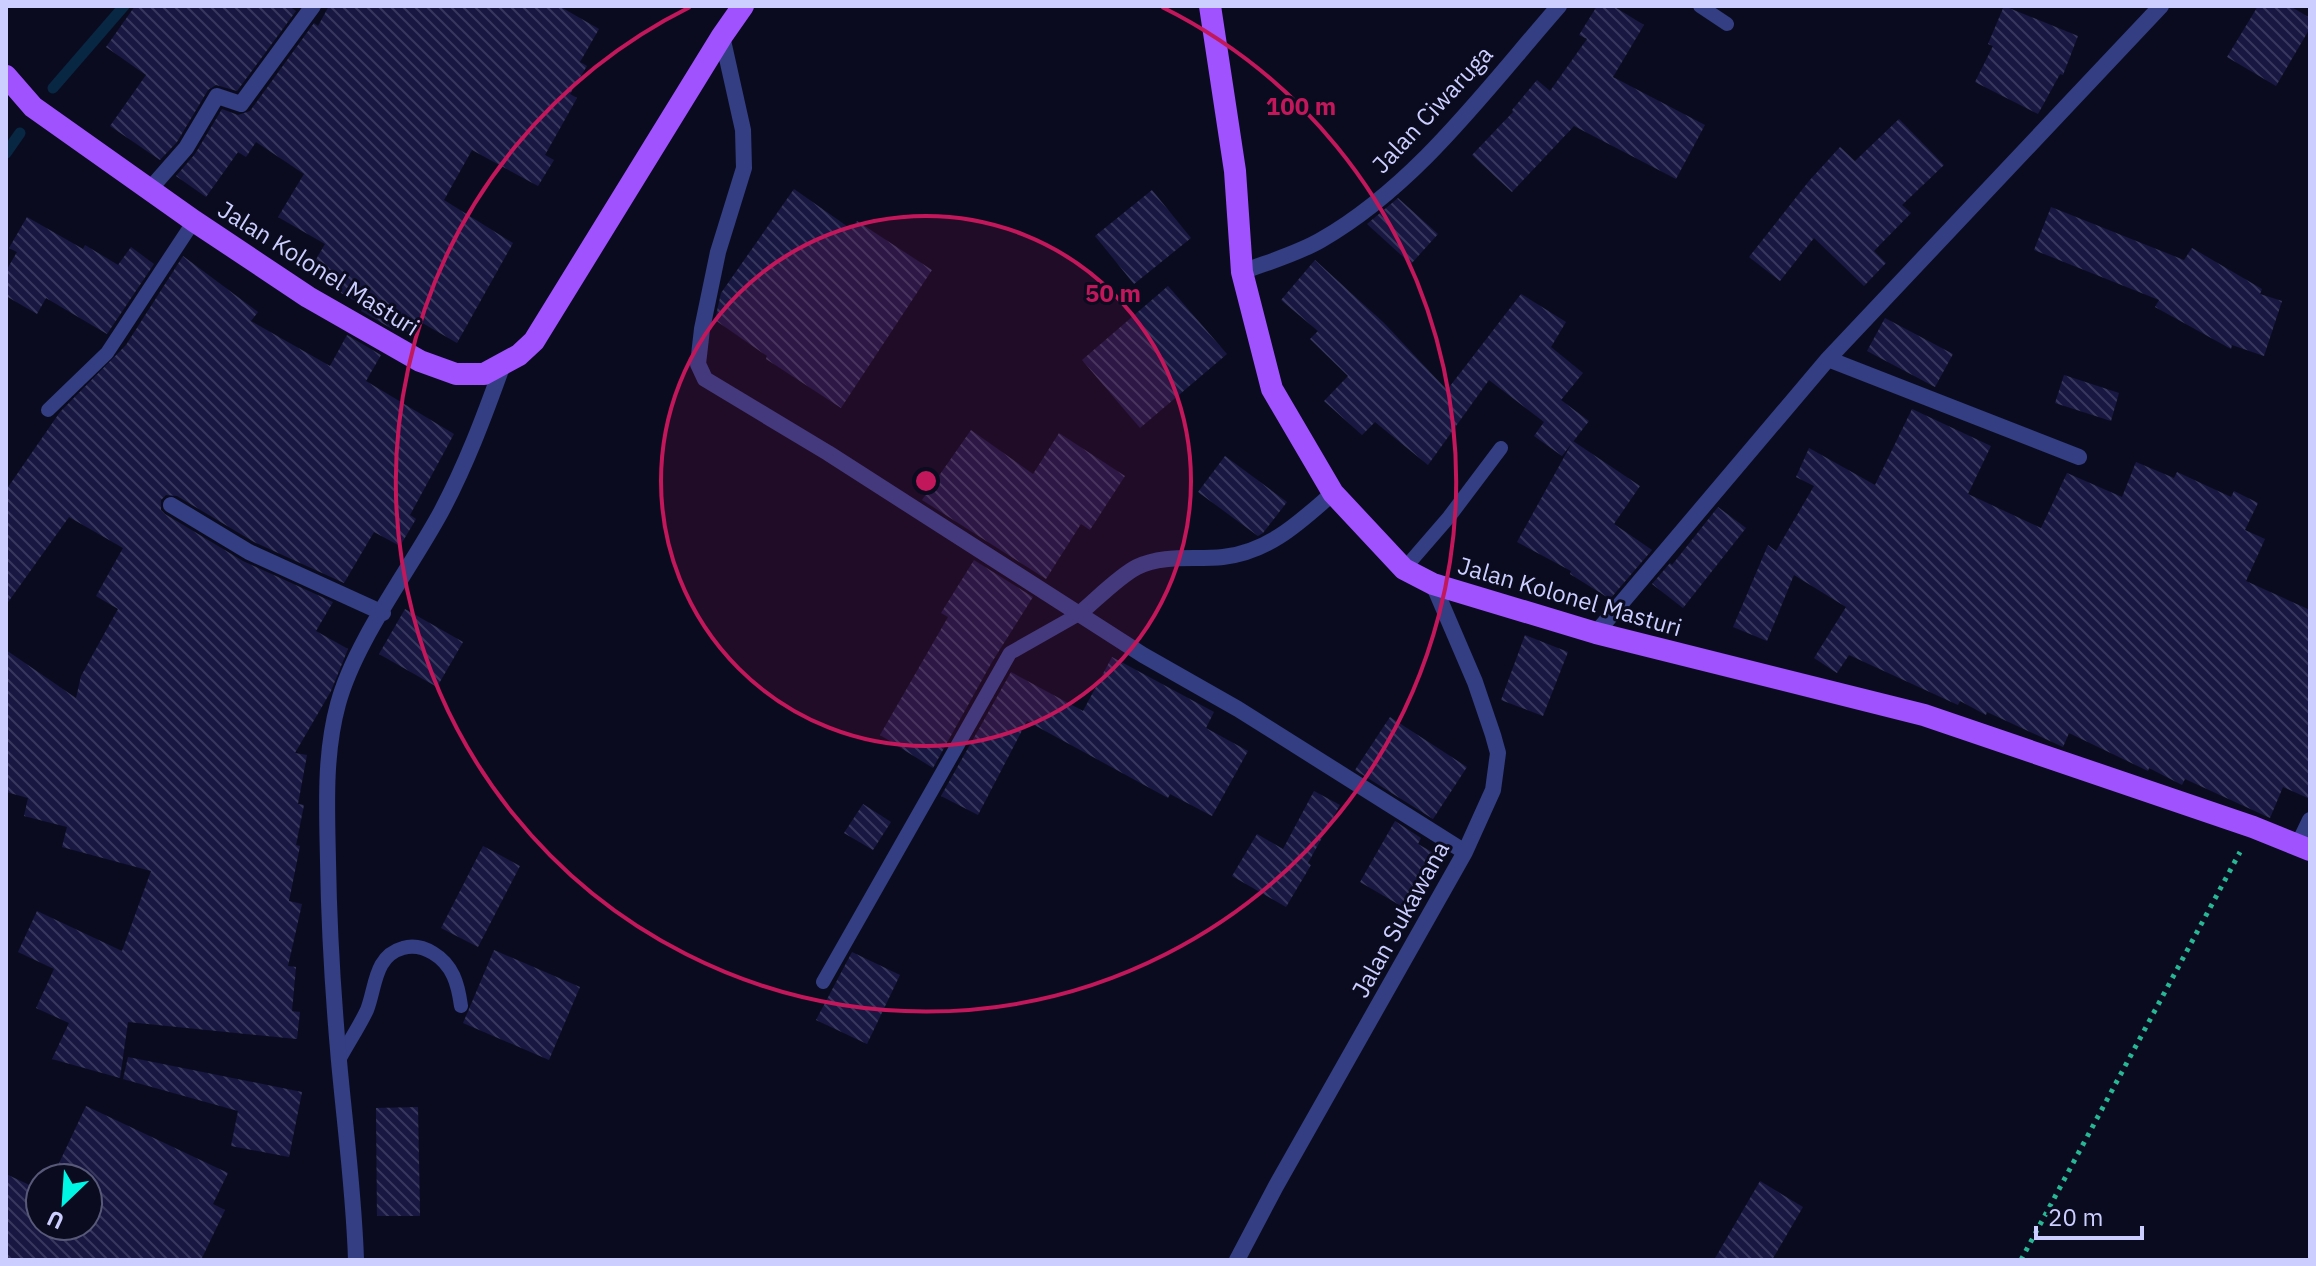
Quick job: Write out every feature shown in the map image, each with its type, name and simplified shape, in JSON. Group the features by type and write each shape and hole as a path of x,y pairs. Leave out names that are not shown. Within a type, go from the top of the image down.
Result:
{"main road":[{"path":"502,367 519,355 546,324 743,6"},
{"name":"Jalan Kolonel Masturi","path":"1210,6 1235,171 1242,272 1272,389 1333,493 1404,569 1433,584 1596,633 1924,715 2304,846"},
{"name":"Jalan Kolonel Masturi","path":"6,76 33,107 308,297 420,361 470,376 502,367"}],"street":[{"path":"150,189 186,148 217,96 241,104 313,6"},
{"name":"Jalan Ciwaruga","path":"1242,272 1318,242 1373,205 1416,167 1559,6"},
{"path":"1596,633 1828,359 2161,6"},
{"path":"722,36 743,130 744,168 718,252 702,329 699,371 710,383 828,453 1143,655 1238,709 1465,852"},
{"path":"1828,359 2079,457"},
{"path":"356,1260 354,1194 339,1060 329,890 329,749 338,704 350,669 441,512 477,439 502,367"},
{"path":"1079,614 1137,568 1168,559 1224,557 1254,549 1286,534 1333,493"},
{"path":"171,505 249,552 383,613"},
{"name":"Jalan Sukawana","path":"1237,1260 1465,852 1493,790 1498,753 1475,682 1433,584"},
{"path":"2304,846 2310,820"}],"lane":[{"path":"1700,6 1727,24"},
{"path":"48,410 107,353 194,221"},
{"path":"1404,569 1449,517 1501,448"},
{"path":"823,982 1010,653 1079,614"},
{"path":"339,1060 367,1010 380,966 387,956 397,950 410,946 425,948 438,956 455,977 461,1006"}],"path":[{"path":"2021,1260 2253,827"}],"building":[{"path":"135,6 289,6 296,11 237,91 216,85 208,90 177,142 160,160 110,126 146,75 106,47"},
{"path":"329,6 559,6 599,29 580,62 587,66 570,94 577,98 545,155 554,160 538,186 472,150 444,200 513,243 457,343 419,321 411,334 397,326 394,330 361,311 364,306 334,289 338,283 311,268 325,244 278,217 304,174 256,142 246,157 238,152 206,197 176,176 195,154 222,109 238,115 250,111 314,23 318,26"},
{"path":"1597,6 1613,6 1644,25 1613,77 1705,125 1676,179 1574,126 1512,192 1472,155 1513,112 1537,80 1550,91 1587,39 1579,35"},
{"path":"2004,6 2078,36 2063,75 2060,74 2038,114 1975,82 1993,46 1988,44"},
{"path":"2258,6 2290,6 2310,18 2310,28 2276,86 2227,57"},
{"path":"1899,119 1944,165 1902,205 1911,213 1874,251 1886,263 1864,286 1814,238 1780,281 1749,257 1840,147 1855,161"},
{"path":"794,189 851,229 857,221 932,270 841,408 766,359 767,356 715,320 721,293"},
{"path":"1152,190 1191,238 1134,284 1095,236"},
{"path":"1398,198 1438,234 1411,264 1367,224"},
{"path":"2051,207 2184,260 2192,248 2262,289 2260,294 2282,301 2264,356 2232,345 2231,349 2155,307 2159,300 2034,250"},
{"path":"27,217 118,265 131,247 154,264 107,334 46,298 37,314 6,296 6,271 17,252 9,248"},
{"path":"183,256 258,312 251,321 330,366 347,335 381,355 366,381 454,434 410,515 416,519 400,546 374,532 344,583 254,542 177,496 166,495 161,500 161,510 165,514 243,561 333,602 316,631 348,649 331,691 295,753 307,755 298,804 304,805 296,845 300,846 289,901 302,904 288,966 296,967 292,1011 300,1012 297,1039 128,1022 120,1078 52,1059 69,1023 36,1008 54,969 18,952 37,911 122,951 151,871 62,847 67,827 24,816 28,798 6,792 6,650 76,698 81,676 118,609 96,596 123,548 69,517 6,605 6,490 60,412 126,345"},
{"path":"1315,260 1384,323 1447,390 1521,294 1566,322 1551,347 1583,373 1561,400 1589,421 1562,456 1534,436 1544,422 1489,380 1428,465 1375,422 1362,435 1324,401 1348,376 1310,339 1318,331 1281,300"},
{"path":"1168,286 1227,354 1140,428 1082,360"},
{"path":"1885,318 1953,354 1935,387 1867,351"},
{"path":"2064,375 2119,393 2111,421 2055,403"},
{"path":"1912,409 1991,446 1968,494 2041,528 2067,473 2122,497 2136,462 2174,478 2177,472 2231,497 2234,491 2258,503 2245,530 2265,539 2246,581 2310,610 2310,799 2283,787 2270,818 2185,779 2182,785 2149,768 2148,771 2069,733 2063,747 1960,701 1958,705 1849,655 1837,673 1814,658 1846,607 1794,575 1767,641 1733,627 1768,545 1776,551 1814,486 1796,477 1809,448 1875,485"},
{"path":"971,430 1033,474 1059,433 1125,476 1090,530 1081,524 1046,579 922,500"},
{"path":"1573,441 1640,486 1614,524 1652,550 1610,599 1570,574 1571,571 1517,542"},
{"path":"1225,456 1287,502 1258,536 1198,492"},
{"path":"1718,507 1746,528 1683,608 1652,584 1670,563 1672,565"},
{"path":"974,560 1033,597 992,662 933,768 880,735 948,617 941,613"},
{"path":"405,609 463,642 437,687 379,654"},
{"path":"1525,635 1568,652 1543,716 1501,700"},
{"path":"1112,657 1214,712 1206,728 1248,751 1212,816 1170,794 1168,798 1027,721 978,815 941,796 1011,672 1083,711"},
{"path":"1390,717 1467,767 1433,819 1355,770"},
{"path":"1314,791 1340,805 1308,863 1311,865 1286,907 1232,876 1257,834 1283,849"},
{"path":"863,804 891,822 873,850 844,833"},
{"path":"1395,821 1421,838 1418,844 1439,856 1408,910 1360,882"},
{"path":"483,846 520,866 478,947 441,928"},
{"path":"494,950 580,987 549,1060 463,1023"},
{"path":"852,952 900,975 867,1044 816,1020"},
{"path":"128,1057 302,1092 289,1157 231,1146 238,1111 123,1079"},
{"path":"86,1106 228,1173 213,1204 225,1210 201,1260 6,1260 6,1174 24,1182 24,1242 104,1242 104,1162 60,1162"},
{"path":"418,1107 420,1216 377,1216 376,1108"},
{"path":"1760,1181 1803,1207 1772,1260 1714,1260"}],"waterway":[{"path":"53,88 124,6"},
{"path":"6,153 20,133"}]}
